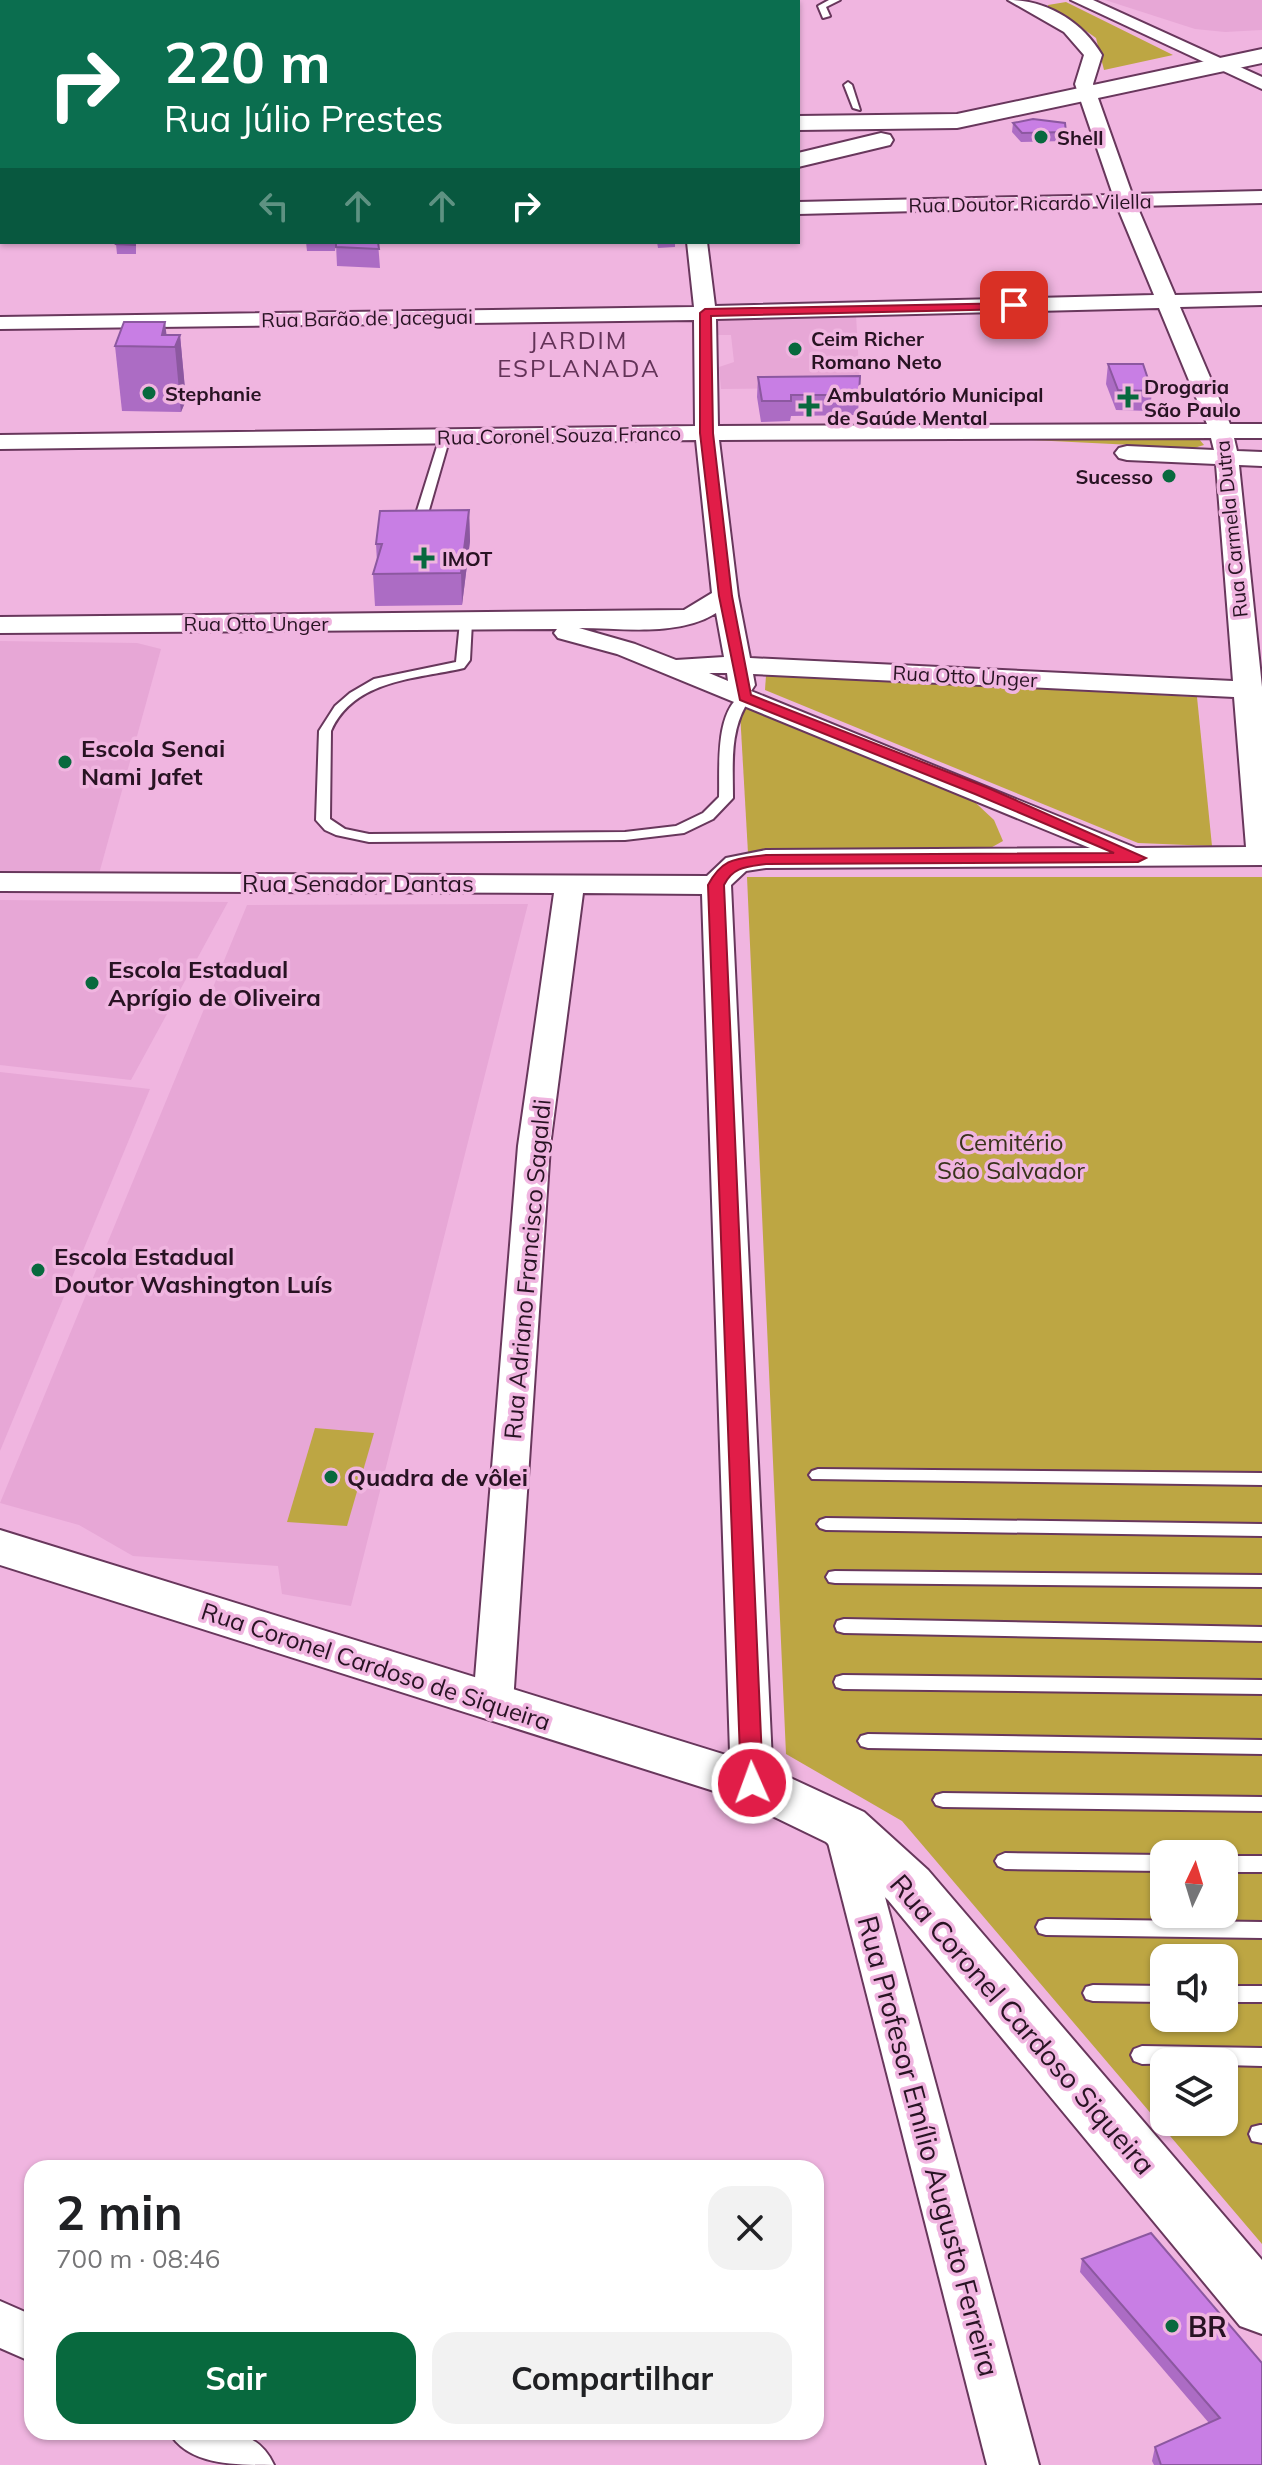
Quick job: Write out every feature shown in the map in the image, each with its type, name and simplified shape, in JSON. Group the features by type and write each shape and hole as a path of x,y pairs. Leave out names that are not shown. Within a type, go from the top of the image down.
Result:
{"main road":[{"path":"800,160 1262,42"},
{"path":"800,123 925,113 1035,92 1086,89 1262,56"},
{"path":"800,109 857,108 925,113 957,121 980,108 1035,92"},
{"name":"Rua Coronel Cardoso de Siqueira","path":"3,1554 752,1783"},
{"name":"Rua Coronel Cardoso Siqueira","path":"752,1783 845,1827 908,1885 1262,2306"}],"street":[{"path":"1016,0 1064,23 1088,43 1093,55 1086,89"},
{"path":"1034,9 1042,2 1054,0"},
{"path":"1063,0 1081,1 1262,84"},
{"name":"Rua Carmela Dutra","path":"1086,89 1125,201 1221,431 1227,458 1254,693 1262,856"},
{"name":"Rua Doutor Ricardo Vilella","path":"800,208 1262,197"},
{"path":"697,244 705,313 707,433 725,596 736,665 745,697"},
{"name":"Rua Barão de Jaceguai","path":"0,323 705,313 1262,299"},
{"name":"Rua Coronel Souza Franco","path":"0,442 707,433 1262,431"},
{"path":"707,433 1262,459"},
{"name":"Rua Otto Unger","path":"0,625 676,620 693,616 725,596"},
{"name":"Rua Otto Unger","path":"511,622 590,638 666,666 980,791 1138,858"},
{"name":"Rua Otto Unger","path":"666,666 736,665 1254,693"},
{"path":"980,791 1063,858"},
{"path":"752,1783 716,885 723,872 734,864 766,859 1262,856"},
{"name":"Rua Senador Dantas","path":"0,882 716,885"},
{"name":"Rua Adriano Francisco Sagaldi","path":"493,1703 534,1146 570,884"},
{"name":"Rua Profesor Emílio Augusto Ferreira","path":"845,1827 1013,2465"},
{"path":"0,2323 24,2336"},
{"path":"207,2440 248,2465"}],"lane":[{"path":"763,0 771,0"},
{"path":"826,16 822,6 836,0"},
{"path":"848,85 857,108"},
{"path":"421,517 445,437"},
{"path":"466,622 464,660 460,665 450,670 398,676 378,682 366,688 329,721 325,731 323,820 330,827 369,838 625,836 679,830 708,816 726,798 730,720 745,697"},
{"path":"818,1475 1262,1479"},
{"path":"826,1524 1262,1530"},
{"path":"835,1577 1262,1581"},
{"path":"844,1626 1262,1634"},
{"path":"843,1682 1262,1687"},
{"path":"868,1741 1262,1747"},
{"path":"943,1800 1262,1804"},
{"path":"1005,1861 1150,1863"},
{"path":"1238,1864 1262,1864"},
{"path":"1046,1927 1262,1930"},
{"path":"1093,1993 1150,1994"},
{"path":"1238,1994 1262,1994"},
{"path":"1142,2055 1262,2057"}],"shaded area":[{"path":"1105,0 1262,0 1262,30 1225,32 1195,29"},
{"name":"Ceim Richer Romano Neto","path":"856,315 860,387 721,389 719,367 734,362 731,335 718,335 718,319"},
{"name":"Escola Senai Nami Jafet","path":"0,641 137,643 161,649 99,874 0,874"},
{"name":"Escola Estadual Aprígio de Oliveira","path":"0,900 228,902 131,1080 0,1065"},
{"path":"528,904 351,1606 282,1594 278,1566 133,1556 79,1525 0,1503 247,905"},
{"name":"Escola Estadual Doutor Washington Luís","path":"0,1072 150,1089 0,1451"}],"green space":[{"path":"1066,2 1173,55 1104,70 1096,38 1048,10 1048,5"},
{"path":"1013,439 1199,439 1204,445 1194,448"},
{"path":"766,675 1197,697 1212,846 1138,843 765,690"},
{"path":"750,707 963,791 994,820 1003,841 985,851 748,853 740,712"},
{"name":"Cemitério São Salvador","path":"747,877 1262,877 1262,2244 1170,2136 1238,2136 1238,2048 1150,2048 1150,2112 902,1821 786,1754"},
{"name":"Quadra de vôlei","path":"315,1428 374,1433 347,1526 287,1522"}],"building":[{"path":"1033,119 1065,123 1066,132 1022,133 1013,123"},
{"path":"336,244 378,244 379,249 336,247"},
{"path":"124,322 165,322 162,335 180,335 175,347 115,346"},
{"path":"1108,364 1143,364 1152,391 1118,390"},
{"path":"860,376 859,395 791,395 791,401 762,401 758,377"},
{"path":"469,510 461,573 373,574 382,544 376,544 380,511"},
{"name":"BR","path":"1151,2233 1262,2363 1262,2465 1161,2465 1155,2447 1220,2418 1082,2259"}],"place":[{"name":"Shell","path":"1041,137"},
{"name":"Ceim Richer Romano Neto","path":"795,349"},
{"name":"Stephanie","path":"149,393"},
{"name":"Drogaria São Paulo","path":"1128,397"},
{"name":"Ambulatório Municipal de Saúde Mental","path":"809,406"},
{"name":"Sucesso","path":"1169,476"},
{"name":"IMOT","path":"424,558"},
{"name":"Escola Senai Nami Jafet","path":"65,762"},
{"name":"Escola Estadual Aprígio de Oliveira","path":"92,983"},
{"name":"Escola Estadual Doutor Washington Luís","path":"38,1270"},
{"name":"Quadra de vôlei","path":"331,1477"},
{"name":"BR","path":"1172,2326"}],"district":[{"name":"JARDIM ESPLANADA","path":"579,354"}],"route":[{"path":"752,1783 716,885 723,872 734,864 766,859 1138,858 745,697 736,665 725,596 707,433 705,313 1014,305"}]}
